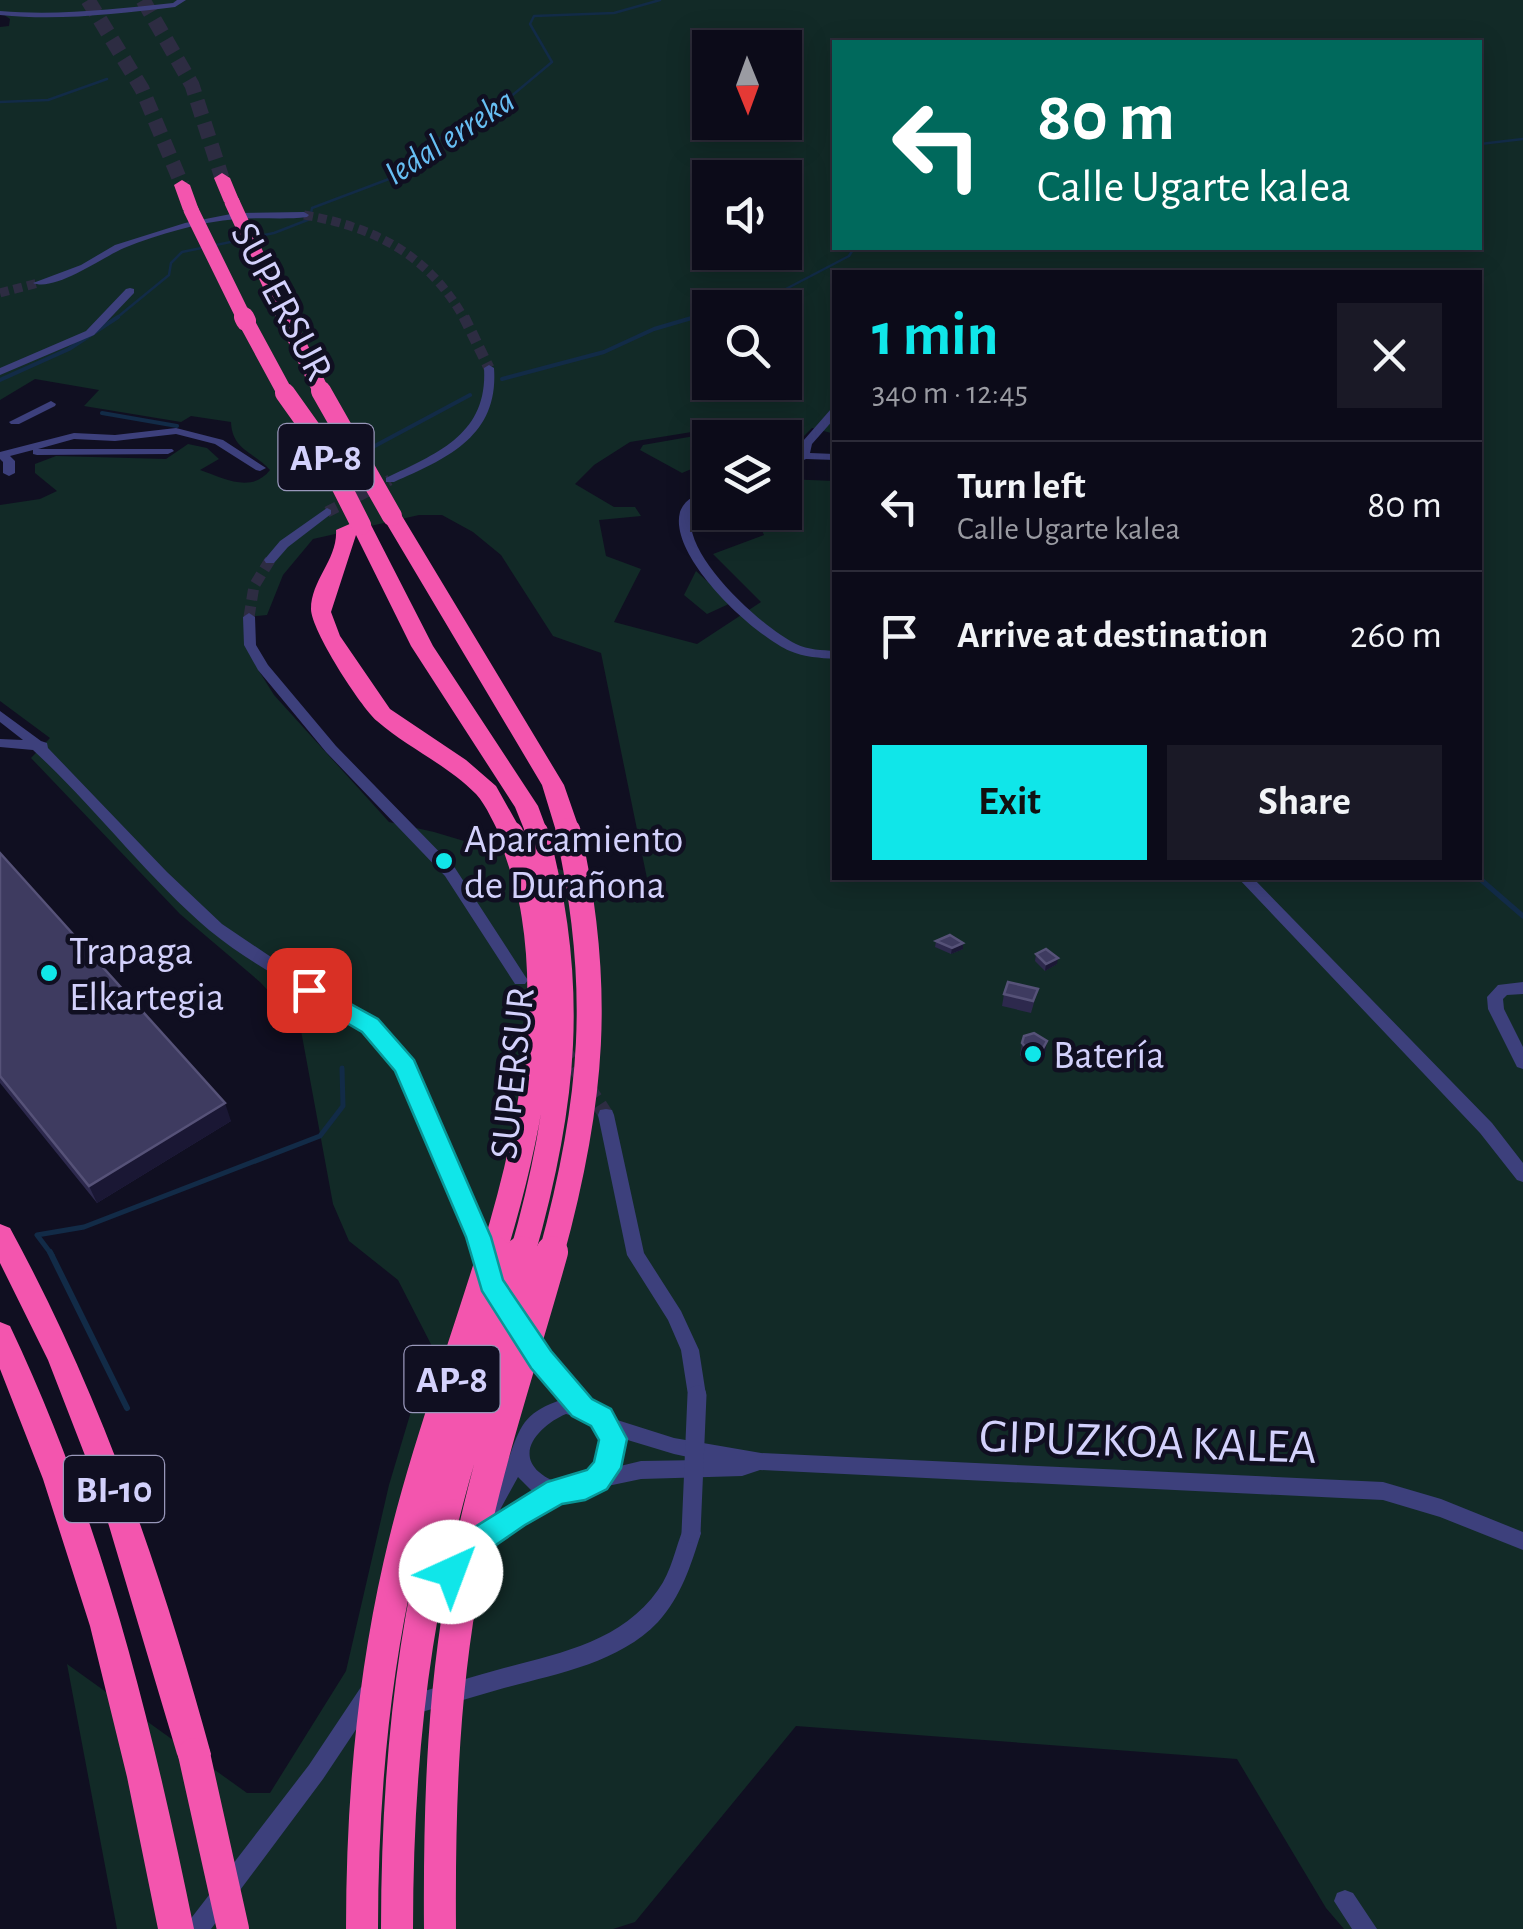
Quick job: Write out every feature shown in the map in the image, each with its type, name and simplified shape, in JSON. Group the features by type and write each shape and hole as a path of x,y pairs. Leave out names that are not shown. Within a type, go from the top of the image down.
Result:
{"highway":[{"name":"SUPERSUR","path":"222,178 321,391 552,785 584,899 591,1048 572,1170 464,1573 444,1719 440,1929"},
{"name":"SUPERSUR","path":"182,185 246,321 299,417 304,439 422,646 526,806 524,834 556,902 562,1050 546,1158 474,1402 427,1588 412,1668 404,1749 398,1929"},
{"name":"AP-8","path":"353,527 324,594 321,612 330,636 382,714 458,765 488,792 524,834 538,977 530,1098 499,1232 439,1416 388,1615 367,1786 362,1929"},
{"name":"BI-10","path":"0,1236 58,1352 141,1567 194,1754 233,1929"},
{"name":"BI-10","path":"0,1335 74,1519 122,1679 176,1929"}],"street":[{"path":"0,14 105,14 182,0"},
{"path":"38,282 67,274 118,247 188,225 236,216 304,215"},
{"path":"0,372 90,333 130,291"},
{"path":"390,480 439,456 476,426 490,395 489,368"},
{"path":"0,430 51,404"},
{"path":"832,414 807,442 804,456 832,457"},
{"path":"4,454 74,436 115,438 176,431 219,442 260,468"},
{"path":"4,454 168,450"},
{"path":"4,454 9,473"},
{"path":"692,501 685,513 688,542 706,573 791,648 832,655"},
{"path":"270,560 284,544 327,512"},
{"path":"249,617 250,646 263,667 331,749 450,872 520,980"},
{"path":"0,722 37,742 172,886 217,928 269,967 370,1025 392,1046 405,1066 478,1237 491,1283 516,1324 582,1408 608,1426 674,1446 761,1462"},
{"path":"0,743 37,742"},
{"path":"1246,880 1486,1128 1523,1175"},
{"path":"1523,988 1503,989 1495,996 1496,1009 1523,1062"},
{"path":"351,1721 609,1648 644,1623 673,1585 685,1560 691,1532 697,1395 690,1350 675,1316 636,1255 606,1116"},
{"path":"197,1929 351,1721 409,1628 472,1544 520,1455 526,1430 516,1324"},
{"path":"526,1430 550,1410 582,1408"},
{"path":"597,1480 613,1454 608,1426"},
{"path":"520,1455 531,1479 558,1491"},
{"path":"472,1544 558,1491 640,1470 742,1468 761,1462"},
{"name":"GIPUZKOA KALEA","path":"761,1462 1383,1492 1441,1508 1523,1541"},
{"path":"1345,1901 1366,1929"}],"green space":[{"path":"0,0 1523,0 1523,1929 1344,1929 1326,1908 1237,1759 796,1726 635,1922 613,1929 117,1929 67,1664 247,1793 270,1793 346,1671 389,1485 427,1358 436,1354 398,1280 349,1241 333,1204 300,1025 260,982 180,914 31,758 50,738 0,701 0,505 40,499 57,491 35,473 35,464 56,456 166,459 188,444 207,448 219,459 200,470 228,480 246,483 270,470 235,439 231,422 191,416 181,422 84,406 99,390 35,379 0,400 0,27 9,26 10,19 0,12","holes":["419,515 442,515 473,532 501,555 553,636 601,653 651,898 637,903 605,883 389,822 274,695 259,671 244,633 244,617 267,615 283,575 313,539"]},
{"path":"692,436 692,469 682,473 640,450 643,445"},
{"path":"696,571 731,603 707,614 684,595"}],"building":[{"name":"Trapaga Elkartegia","path":"0,853 225,1103 89,1186 0,1076"},
{"path":"950,935 963,943 952,948 936,941"},
{"path":"1046,949 1058,958 1046,964 1036,954"},
{"path":"1008,982 1038,989 1033,1001 1004,994"},
{"path":"1034,1033 1047,1041 1041,1052 1029,1051 1022,1043 1024,1036"}],"waterway":[{"name":"Iedal erreka","path":"116,318 169,275 171,263 182,252 274,233 310,219 312,208 389,179 445,134 490,114 552,62 530,24 534,16 614,13 660,0"},
{"path":"0,102 48,100 107,79"},
{"path":"1482,144 1523,139"},
{"path":"784,290 849,256 853,250"},
{"path":"0,380 69,349 116,318"},
{"path":"502,379 604,352 654,329 692,318"},
{"path":"686,320 692,318"},
{"path":"371,448 470,395"},
{"path":"102,413 177,426"},
{"path":"1481,880 1523,916"},
{"path":"50,1253 37,1235 84,1227 320,1136 343,1106 342,1068"},
{"path":"50,1253 127,1408"}],"tunnel":[{"path":"88,0 142,89 182,185"},
{"path":"143,0 192,85 222,178"},
{"path":"304,215 354,227 398,248 435,278 465,320"},
{"path":"0,293 38,283"},
{"path":"464,317 489,368"},
{"path":"327,512 390,480"},
{"path":"249,617 254,586 270,560"},
{"path":"562,1047 606,1115"}],"place":[{"name":"Aparcamiento de Durañona","path":"444,861"},
{"name":"Trapaga Elkartegia","path":"49,973"},
{"name":"Batería","path":"1033,1054"}],"route":[{"path":"309,990 370,1025 392,1046 405,1066 478,1237 491,1283 541,1360 582,1408 601,1418 613,1439 613,1454 597,1480 538,1501 472,1544 451,1572"}]}
